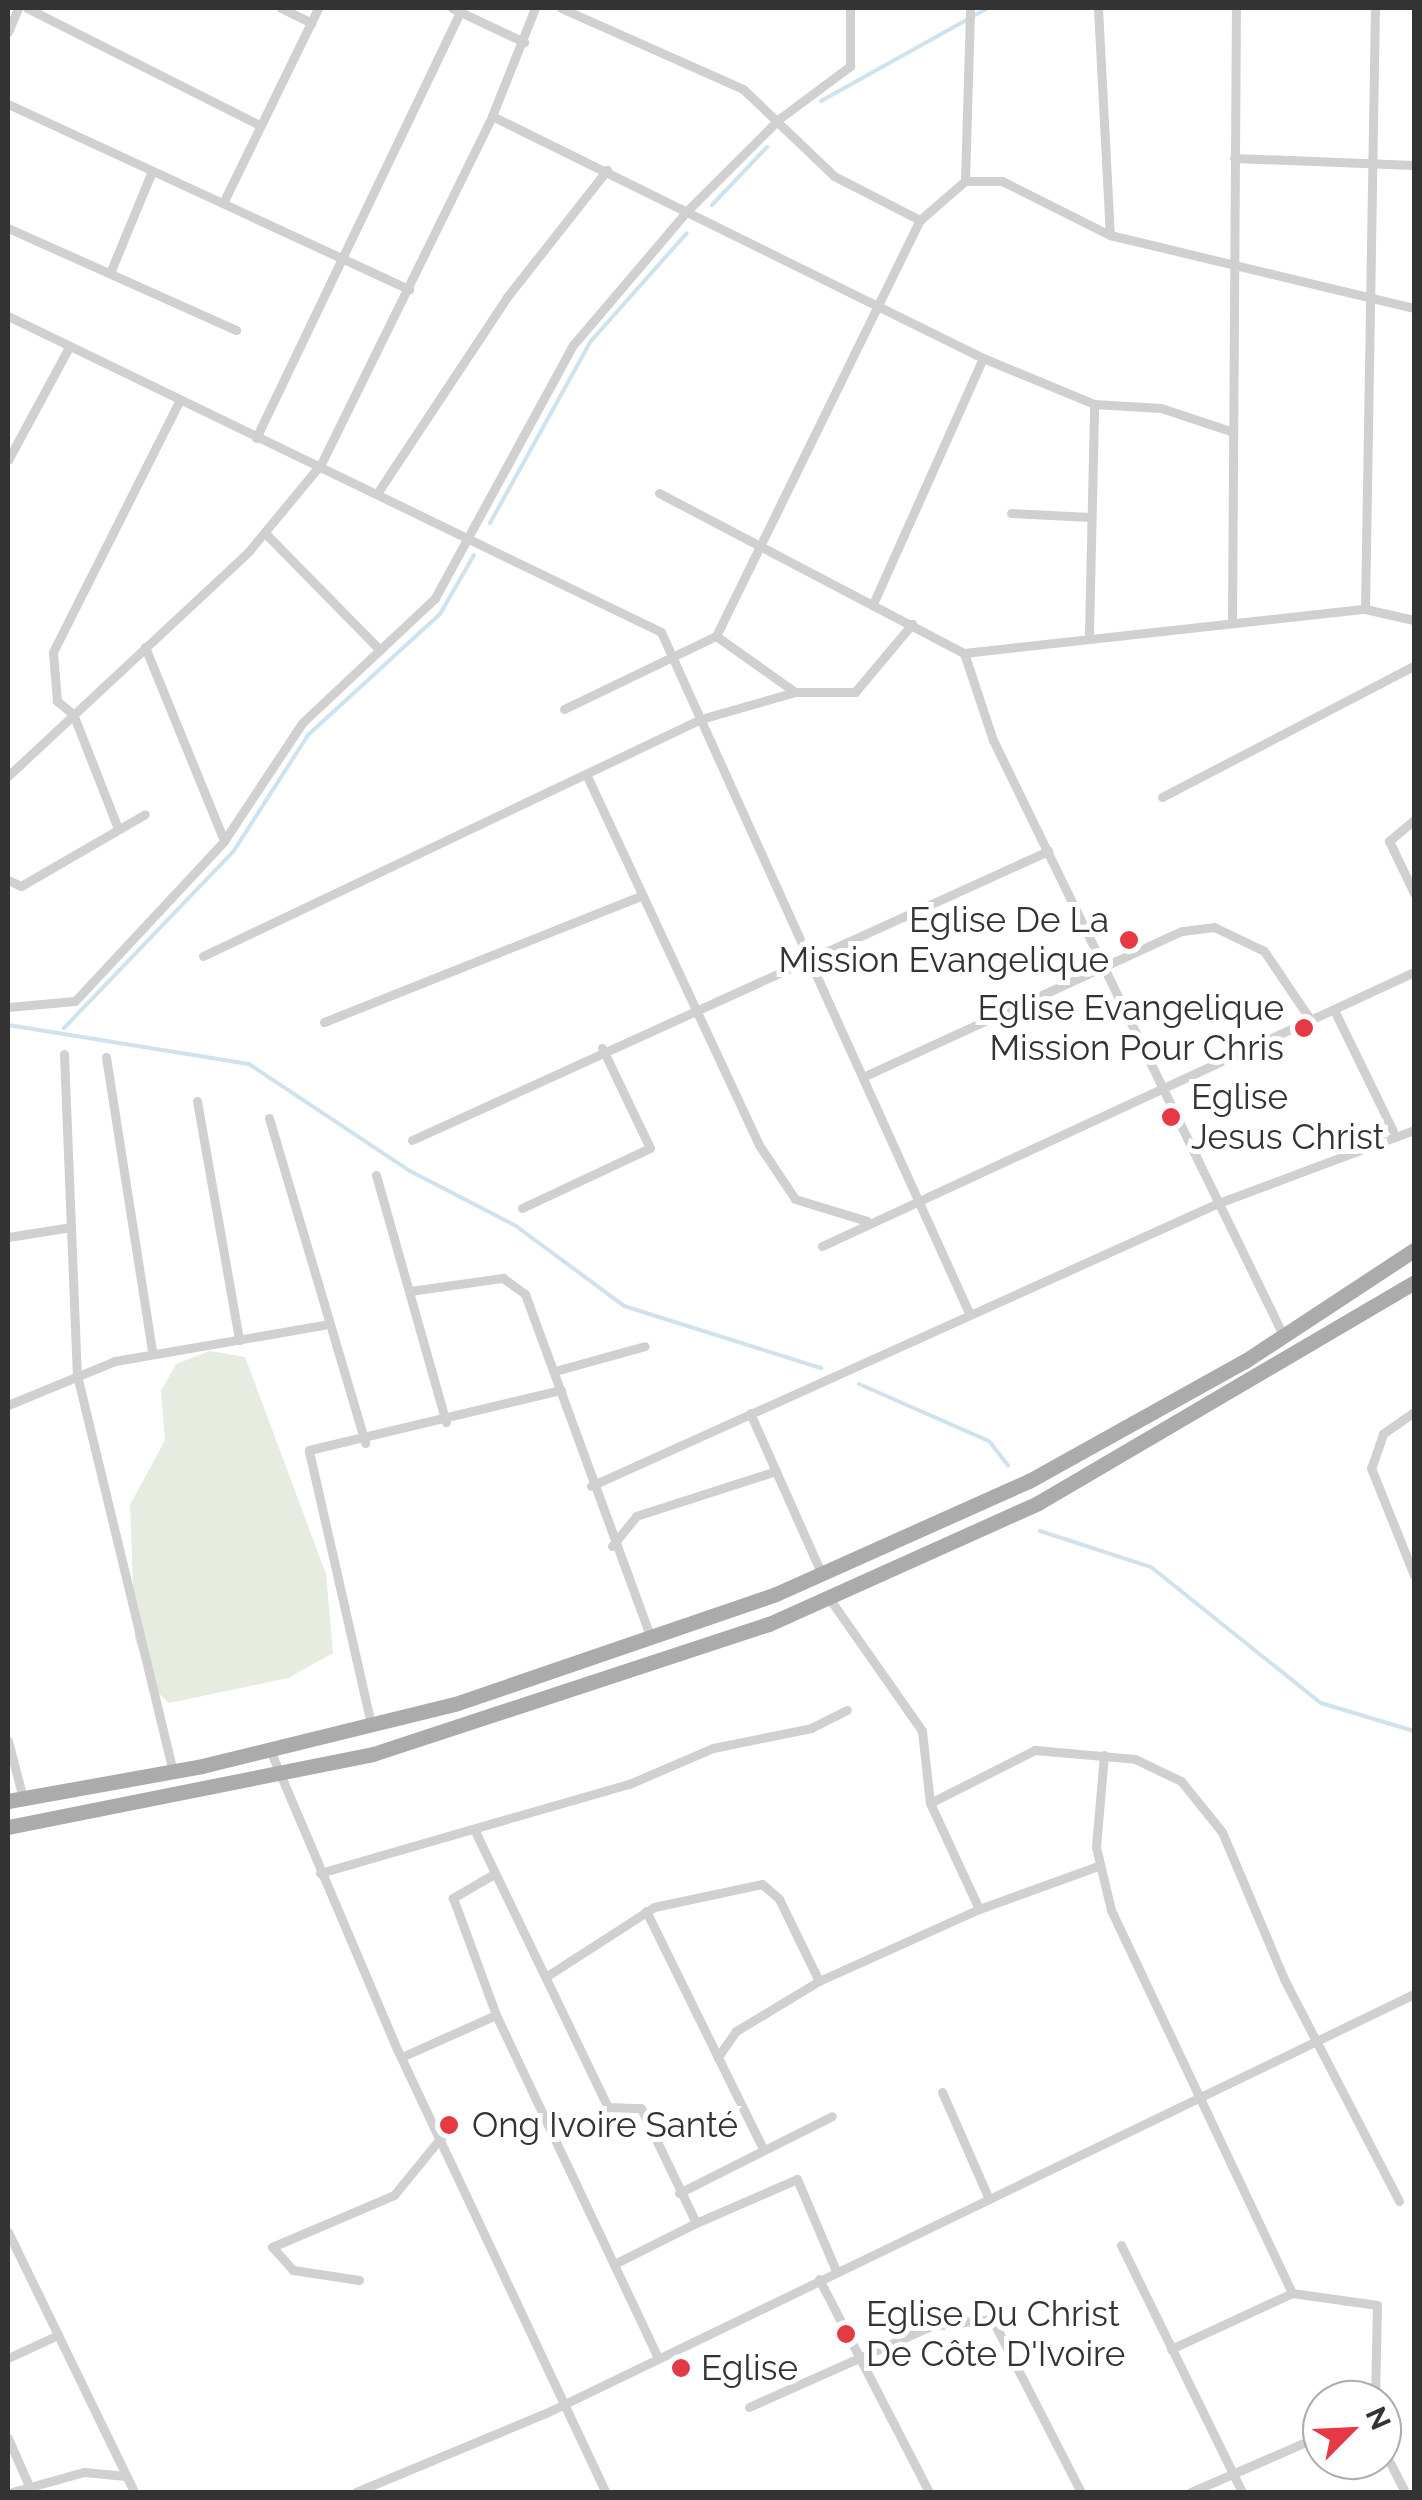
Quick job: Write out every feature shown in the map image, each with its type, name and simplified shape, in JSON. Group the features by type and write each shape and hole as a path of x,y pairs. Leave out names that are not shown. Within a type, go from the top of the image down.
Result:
{"main road":[{"path":"15,1799 173,1771 371,1724 652,1641 822,1575 1028,1481 1284,1337 1414,1250"},
{"path":"8,1827 276,1774 536,1706 830,1598 1160,1439 1414,1282"}],"street":[{"path":"8,32 18,8"},
{"path":"27,8 260,126"},
{"path":"280,8 312,23"},
{"path":"224,200 318,8"},
{"path":"8,776 264,533 321,464 492,116 524,42 534,8"},
{"path":"560,8 743,89 779,119 834,176 920,220"},
{"path":"8,1007 75,1001 224,840 302,723 435,598 466,535 574,345 688,210 779,119 850,66 850,8"},
{"path":"965,182 970,8"},
{"path":"1098,8 1110,236"},
{"path":"1232,622 1230,431 1236,8"},
{"path":"1365,610 1375,8"},
{"path":"256,438 456,9 524,42"},
{"path":"8,104 224,200 408,289"},
{"path":"492,116 880,302 982,358 1094,404 1161,408 1230,431"},
{"path":"1234,158 1414,165"},
{"path":"378,492 496,313 606,170"},
{"path":"110,273 152,171"},
{"path":"564,709 676,661 716,636 920,220 965,182 1002,181 1110,236 1232,268 1414,308"},
{"path":"8,228 236,330"},
{"path":"8,316 256,438 321,464 660,632 868,1075 969,1313"},
{"path":"8,460 69,347"},
{"path":"873,604 982,358"},
{"path":"118,826 73,714 57,702 53,652 179,401"},
{"path":"1089,633 1094,404"},
{"path":"659,493 964,653 1048,851 1106,963 1216,1204 1284,1337"},
{"path":"1011,514 1090,517"},
{"path":"264,533 380,650"},
{"path":"964,653 1089,633 1365,610 1414,622"},
{"path":"203,956 588,776 700,719 795,692 855,692 912,624"},
{"path":"716,636 795,692"},
{"path":"145,646 224,840"},
{"path":"1162,797 1414,666"},
{"path":"588,776 640,896 696,1006 759,1145 796,1199 869,1221"},
{"path":"8,880 21,886 144,814"},
{"path":"1414,820 1390,841 1414,893"},
{"path":"412,1140 808,954 1048,851"},
{"path":"324,1022 640,896"},
{"path":"868,1075 1106,963 1214,927 1264,951 1312,1022"},
{"path":"822,1246 918,1194 1336,1012 1414,972"},
{"path":"1336,1012 1393,1132"},
{"path":"522,1208 650,1148 602,1048"},
{"path":"64,1054 77,1376 173,1771"},
{"path":"106,1057 152,1352"},
{"path":"197,1101 240,1340"},
{"path":"269,1118 324,1325 365,1442"},
{"path":"591,1486 1216,1204 1393,1132 1414,1130"},
{"path":"376,1175 446,1422"},
{"path":"8,1237 71,1226"},
{"path":"410,1292 516,1284 561,1390 612,1546 652,1641"},
{"path":"8,1405 77,1376 152,1352 324,1325"},
{"path":"554,1372 645,1346"},
{"path":"371,1724 308,1474 309,1450 365,1442 561,1390"},
{"path":"750,1412 822,1575"},
{"path":"1414,1412 1383,1434 1370,1468 1414,1574"},
{"path":"612,1546 636,1516 776,1472"},
{"path":"830,1598 922,1730 930,1802 979,1910"},
{"path":"320,1873 474,1829 713,1748 812,1728 846,1710"},
{"path":"8,1741 15,1799"},
{"path":"270,1749 276,1774 320,1873 605,2492"},
{"path":"930,1802 1035,1750 1104,1756 1158,1768 1204,1804 1318,2045 1400,2201"},
{"path":"1104,1756 1098,1866 1292,2293"},
{"path":"474,1829 608,2107 641,2108 696,2223"},
{"path":"718,2057 736,2031 819,1981 979,1910 1098,1866"},
{"path":"494,1874 453,1898 496,2016 658,2358"},
{"path":"548,1976 646,1911 762,1884 779,1899 819,1981"},
{"path":"646,1911 764,2149"},
{"path":"356,2492 565,2403 1200,2096 1318,2045 1414,1994"},
{"path":"406,2056 496,2016"},
{"path":"942,2092 989,2199"},
{"path":"679,2194 832,2116"},
{"path":"360,2280 293,2270 272,2247 406,2187 443,2135"},
{"path":"614,2264 696,2223 797,2180 836,2270"},
{"path":"8,2232 134,2492"},
{"path":"1121,2245 1242,2492"},
{"path":"819,2279 929,2492"},
{"path":"1171,2349 1292,2293 1378,2304 1376,2380"},
{"path":"749,2407 858,2356 946,2322 992,2319 1081,2492"},
{"path":"8,2358 58,2335"},
{"path":"8,2438 30,2488"},
{"path":"1191,2492 1302,2443"},
{"path":"12,2492 84,2472 126,2476"}],"shaded area":[{"path":"210,1351 245,1357 326,1574 333,1653 288,1678 169,1703 152,1687 135,1639 130,1505 165,1440 161,1391 176,1364"}],"waterway":[{"path":"821,101 988,8"},
{"path":"712,205 767,147"},
{"path":"490,523 591,341 687,233"},
{"path":"64,1028 233,852 308,735 440,614 474,555"},
{"path":"8,1025 249,1064 410,1171 516,1226 624,1306 821,1368"},
{"path":"859,1384 989,1441 1008,1465"},
{"path":"1040,1531 1151,1567 1321,1703 1414,1731"}],"place":[{"name":"Eglise De La Mission Evangelique","path":"1129,940"},
{"name":"Eglise Evangelique Mission Pour Chris","path":"1304,1028"},
{"name":"Eglise Jesus Christ","path":"1171,1117"},
{"name":"Ong Ivoire Santé","path":"449,2125"},
{"name":"Eglise Du Christ De Côte D'Ivoire","path":"846,2334"},
{"name":"Eglise","path":"681,2368"}]}
